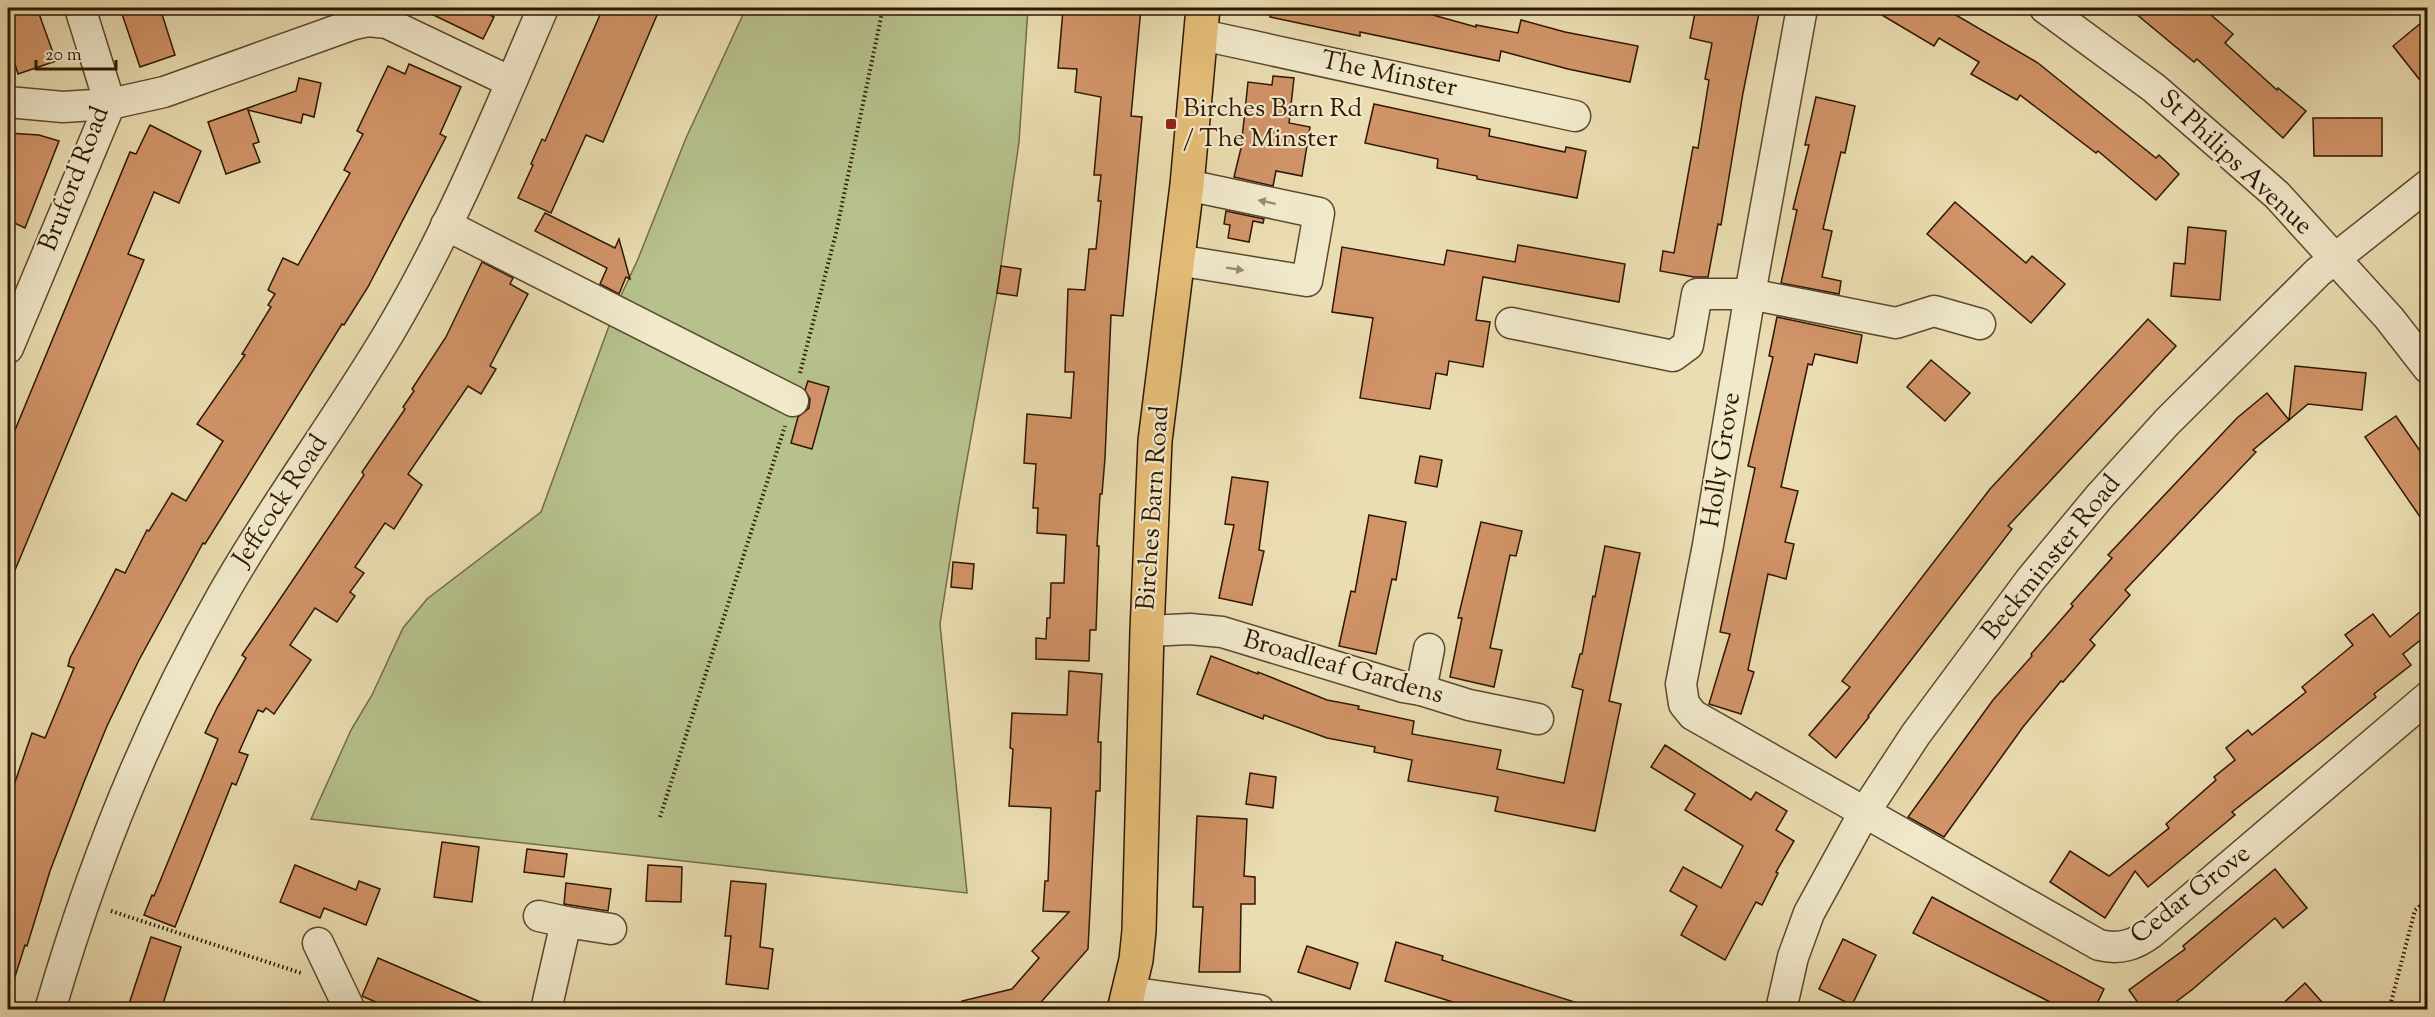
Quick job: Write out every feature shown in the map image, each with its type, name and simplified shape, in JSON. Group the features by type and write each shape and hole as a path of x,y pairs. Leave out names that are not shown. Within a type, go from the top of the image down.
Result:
{"main road":[{"name":"Birches Barn Road","path":"1126,1001 1136,960 1139,931 1146,631 1155,441 1187,185 1203,21"}],"street":[{"name":"Bruford Road","path":"8,348 110,104 80,8"},
{"name":"Jeffcock Road","path":"50,1010 84,903 117,815 146,744 191,650 271,513 390,332 470,178 543,8"},
{"name":"Holly Grove","path":"1802,8 1750,294 1708,545 1681,684 1684,704 1694,715 1864,813"},
{"name":"St Philips Avenue","path":"2045,8 2154,88 2277,195 2389,318 2427,368"},
{"path":"8,102 63,107 110,104 164,92 371,14 511,82"},
{"name":"The Minster","path":"1203,21 1575,116"},
{"path":"1178,260 1307,281 1319,213 1187,185"},
{"name":"Beckminster Road","path":"1781,1010 1793,957 1809,913 1864,813 1917,734 2031,579 2099,497 2167,422 2335,258 2427,185"},
{"path":"446,225 793,401"},
{"path":"1511,323 1673,356 1688,345 1697,294 1750,294 1896,323 1934,311 1980,324"},
{"name":"Broadleaf Gardens","path":"1146,631 1190,629 1221,632 1369,678 1421,690 1470,705 1538,719"},
{"path":"1421,690 1430,649"},
{"name":"Cedar Grove","path":"1864,813 2099,945 2123,948 2139,942 2151,933 2427,697"},
{"path":"546,1010 552,919 611,928"},
{"path":"318,943 344,997"},
{"path":"1126,1001 1259,1010"}],"path":[{"path":"2390,1010 2415,910 2427,899"},
{"path":"84,903 344,997"}],"green space":[{"path":"746,8 1028,8 1019,142 997,293 940,624 967,893 311,819 351,730 372,695 403,628 427,599 541,512 617,304 638,259 686,138"}],"building":[{"path":"8,8 37,8 56,61 18,74 8,41"},
{"path":"120,8 160,8 175,55 140,67"},
{"path":"419,8 491,8 488,14 494,17 483,39"},
{"path":"603,8 660,8 603,142 586,135 551,213 518,198 542,139 545,141"},
{"path":"1068,8 1141,8 1131,116 1142,117 1123,316 1111,315 1105,458 1097,546 1099,546 1096,630 1090,630 1089,661 1036,659 1036,638 1046,639 1047,618 1050,618 1051,583 1064,583 1066,535 1037,533 1038,508 1033,508 1036,464 1024,463 1027,414 1071,418 1074,372 1065,372 1068,289 1085,290 1089,249 1096,249 1101,201 1098,201 1101,175 1094,175 1101,97 1075,92 1077,69 1058,68 1063,10 1068,10"},
{"path":"1271,8 1408,8 1476,27 1476,25 1518,33 1521,20 1565,32 1638,46 1630,82 1568,69 1501,51 1499,61 1360,32 1360,36 1270,17"},
{"path":"1696,8 1760,8 1721,225 1718,224 1708,277 1660,271 1663,251 1674,253 1693,147 1698,148 1709,80 1705,79 1712,43 1690,38"},
{"path":"1870,8 1944,8 2038,63 2156,158 2159,155 2179,174 2156,200 2098,151 2096,153 2020,95 2017,100 1971,74 1979,62 1939,38 1934,46"},
{"path":"2129,8 2203,8 2233,34 2225,43 2277,90 2278,88 2306,111 2283,138 2197,59 2194,62"},
{"path":"2427,18 2427,89 2393,46"},
{"path":"409,64 461,87 440,134 446,137 368,287 344,325 342,324 205,544 203,543 139,660 107,726 84,782 50,871 27,946 25,945 12,986 8,985 8,782 14,785 32,733 45,738 74,668 68,666 70,658 116,569 125,573 147,530 149,531 172,493 186,501 223,441 197,424 245,355 242,354 271,307 268,305 275,294 268,290 283,258 298,265 350,173 344,170 363,134 357,131 388,66 405,74"},
{"path":"1273,76 1294,78 1289,123 1310,127 1302,176 1276,171 1273,186 1234,177 1241,148 1248,82 1272,85"},
{"path":"299,78 321,83 314,117 303,114 301,123 248,110 259,142 253,144 260,162 226,174 208,122 296,91"},
{"path":"1816,97 1855,106 1845,153 1841,152 1823,229 1832,231 1822,277 1841,281 1839,294 1781,283 1797,210 1793,209 1809,145 1805,145"},
{"path":"1374,104 1490,129 1489,136 1565,152 1566,147 1586,151 1577,198 1477,179 1477,176 1437,168 1438,159 1365,143"},
{"path":"2313,118 2382,118 2382,156 2314,156"},
{"path":"150,125 201,151 179,203 154,192 128,254 144,260 8,587 8,447 130,152 136,154"},
{"path":"8,133 39,135 59,141 25,228 8,220"},
{"path":"1955,202 2026,263 2032,256 2065,284 2031,323 1927,234"},
{"path":"1226,211 1264,219 1263,223 1253,221 1249,242 1228,238 1230,225 1224,224"},
{"path":"545,213 615,248 619,239 630,279 626,277 619,294 600,284 607,268 535,231"},
{"path":"2188,227 2226,231 2220,300 2171,296 2174,263 2185,264"},
{"path":"1518,245 1625,264 1619,302 1483,277 1476,320 1490,322 1483,367 1449,361 1447,375 1436,373 1430,409 1360,398 1373,318 1332,312 1342,247 1444,265 1447,250 1515,262"},
{"path":"482,262 513,278 510,284 528,294 490,366 496,369 481,394 468,386 408,474 422,485 394,529 385,523 355,567 364,573 350,592 355,596 337,622 315,608 290,645 311,660 274,714 266,708 263,712 258,710 239,752 248,755 236,785 232,783 175,927 144,915 152,895 154,896 218,739 205,733 246,658 242,655 364,475 362,472 405,409 403,407 414,391 412,389 446,337"},
{"path":"1001,266 1021,269 1017,296 997,293"},
{"path":"1777,317 1862,335 1857,363 1815,354 1812,365 1808,364 1781,487 1798,491 1785,542 1794,544 1786,579 1768,574 1748,670 1754,672 1741,714 1709,704 1730,634 1720,632 1755,468 1748,466 1773,357 1769,356"},
{"path":"2148,319 2176,346 2008,526 2012,529 1836,758 1809,735 1850,687 1842,681 1990,489"},
{"path":"1931,360 1970,393 1945,421 1907,387"},
{"path":"2295,366 2366,373 2362,410 2308,404 2289,420"},
{"path":"808,381 829,387 812,449 791,443 798,417 809,408 810,399 805,390"},
{"path":"2267,393 2289,420 2253,450 2256,452 2125,590 2130,595 2090,640 2095,645 2023,727 1944,837 1908,817 1993,700 2073,606 2071,604 2112,558 2108,555 2237,418"},
{"path":"2396,416 2427,461 2427,527 2365,437"},
{"path":"1420,456 1442,460 1437,487 1415,483"},
{"path":"1232,477 1268,482 1259,550 1264,551 1252,605 1219,598 1234,525 1225,524"},
{"path":"1369,515 1406,522 1396,580 1392,579 1376,654 1339,646 1351,591 1355,592"},
{"path":"1481,522 1522,531 1516,556 1510,555 1490,648 1502,650 1494,687 1450,677 1462,618 1458,618"},
{"path":"1605,546 1640,553 1609,701 1621,704 1595,831 1495,811 1498,797 1408,781 1412,760 1374,752 1375,747 1327,738 1264,715 1263,719 1197,694 1211,656 1327,700 1414,721 1412,734 1501,750 1497,769 1564,783 1583,690 1572,687 1580,654 1582,654"},
{"path":"953,562 974,564 972,589 951,587"},
{"path":"2427,606 2427,635 2403,654 2411,665 2374,694 2376,697 2232,812 2235,815 2148,887 2135,871 2105,918 2050,882 2070,851 2109,876 2169,828 2166,824 2216,780 2214,777 2235,760 2226,748 2248,730 2252,735 2306,692 2302,687 2353,645 2345,635 2373,614 2390,637"},
{"path":"1069,671 1102,674 1098,742 1101,742 1100,791 1096,791 1088,949 1034,1010 963,1010 962,1001 1012,989 1039,958 1032,951 1069,912 1043,911 1045,881 1048,881 1051,808 1009,806 1013,749 1010,748 1012,713 1067,715"},
{"path":"1665,745 1751,800 1756,792 1787,811 1776,830 1794,841 1776,872 1778,873 1762,905 1756,902 1725,960 1681,935 1697,906 1670,891 1683,867 1721,888 1743,846 1685,810 1695,794 1651,767"},
{"path":"1250,773 1276,777 1273,808 1246,804"},
{"path":"1197,816 1247,819 1244,876 1255,877 1255,904 1241,904 1240,972 1199,972 1203,907 1193,907"},
{"path":"442,842 479,847 472,902 434,897"},
{"path":"527,849 567,854 564,877 524,872"},
{"path":"295,865 356,890 359,881 380,889 366,925 324,908 320,918 280,902"},
{"path":"648,865 682,867 681,902 646,901"},
{"path":"2275,869 2307,908 2283,928 2275,918 2193,989 2165,1010 2143,1010 2129,990 2185,949 2183,946"},
{"path":"731,881 766,884 760,947 773,949 768,989 726,984 731,936 725,936"},
{"path":"566,883 611,889 608,911 564,904"},
{"path":"1932,897 2104,989 2094,1010 2066,1010 1913,933"},
{"path":"151,937 181,947 161,1010 127,1010"},
{"path":"1843,939 1876,955 1852,1005 1819,989"},
{"path":"1396,942 1443,956 1442,960 1584,1005 1584,1010 1468,1010 1452,1005 1453,1002 1385,981"},
{"path":"1307,946 1358,963 1350,989 1298,972"},
{"path":"378,958 499,1010 394,1010 362,996"},
{"path":"2305,983 2329,1010 2276,1010"}],"place":[{"name":"Birches Barn Rd / The Minster","path":"1171,124"}]}
